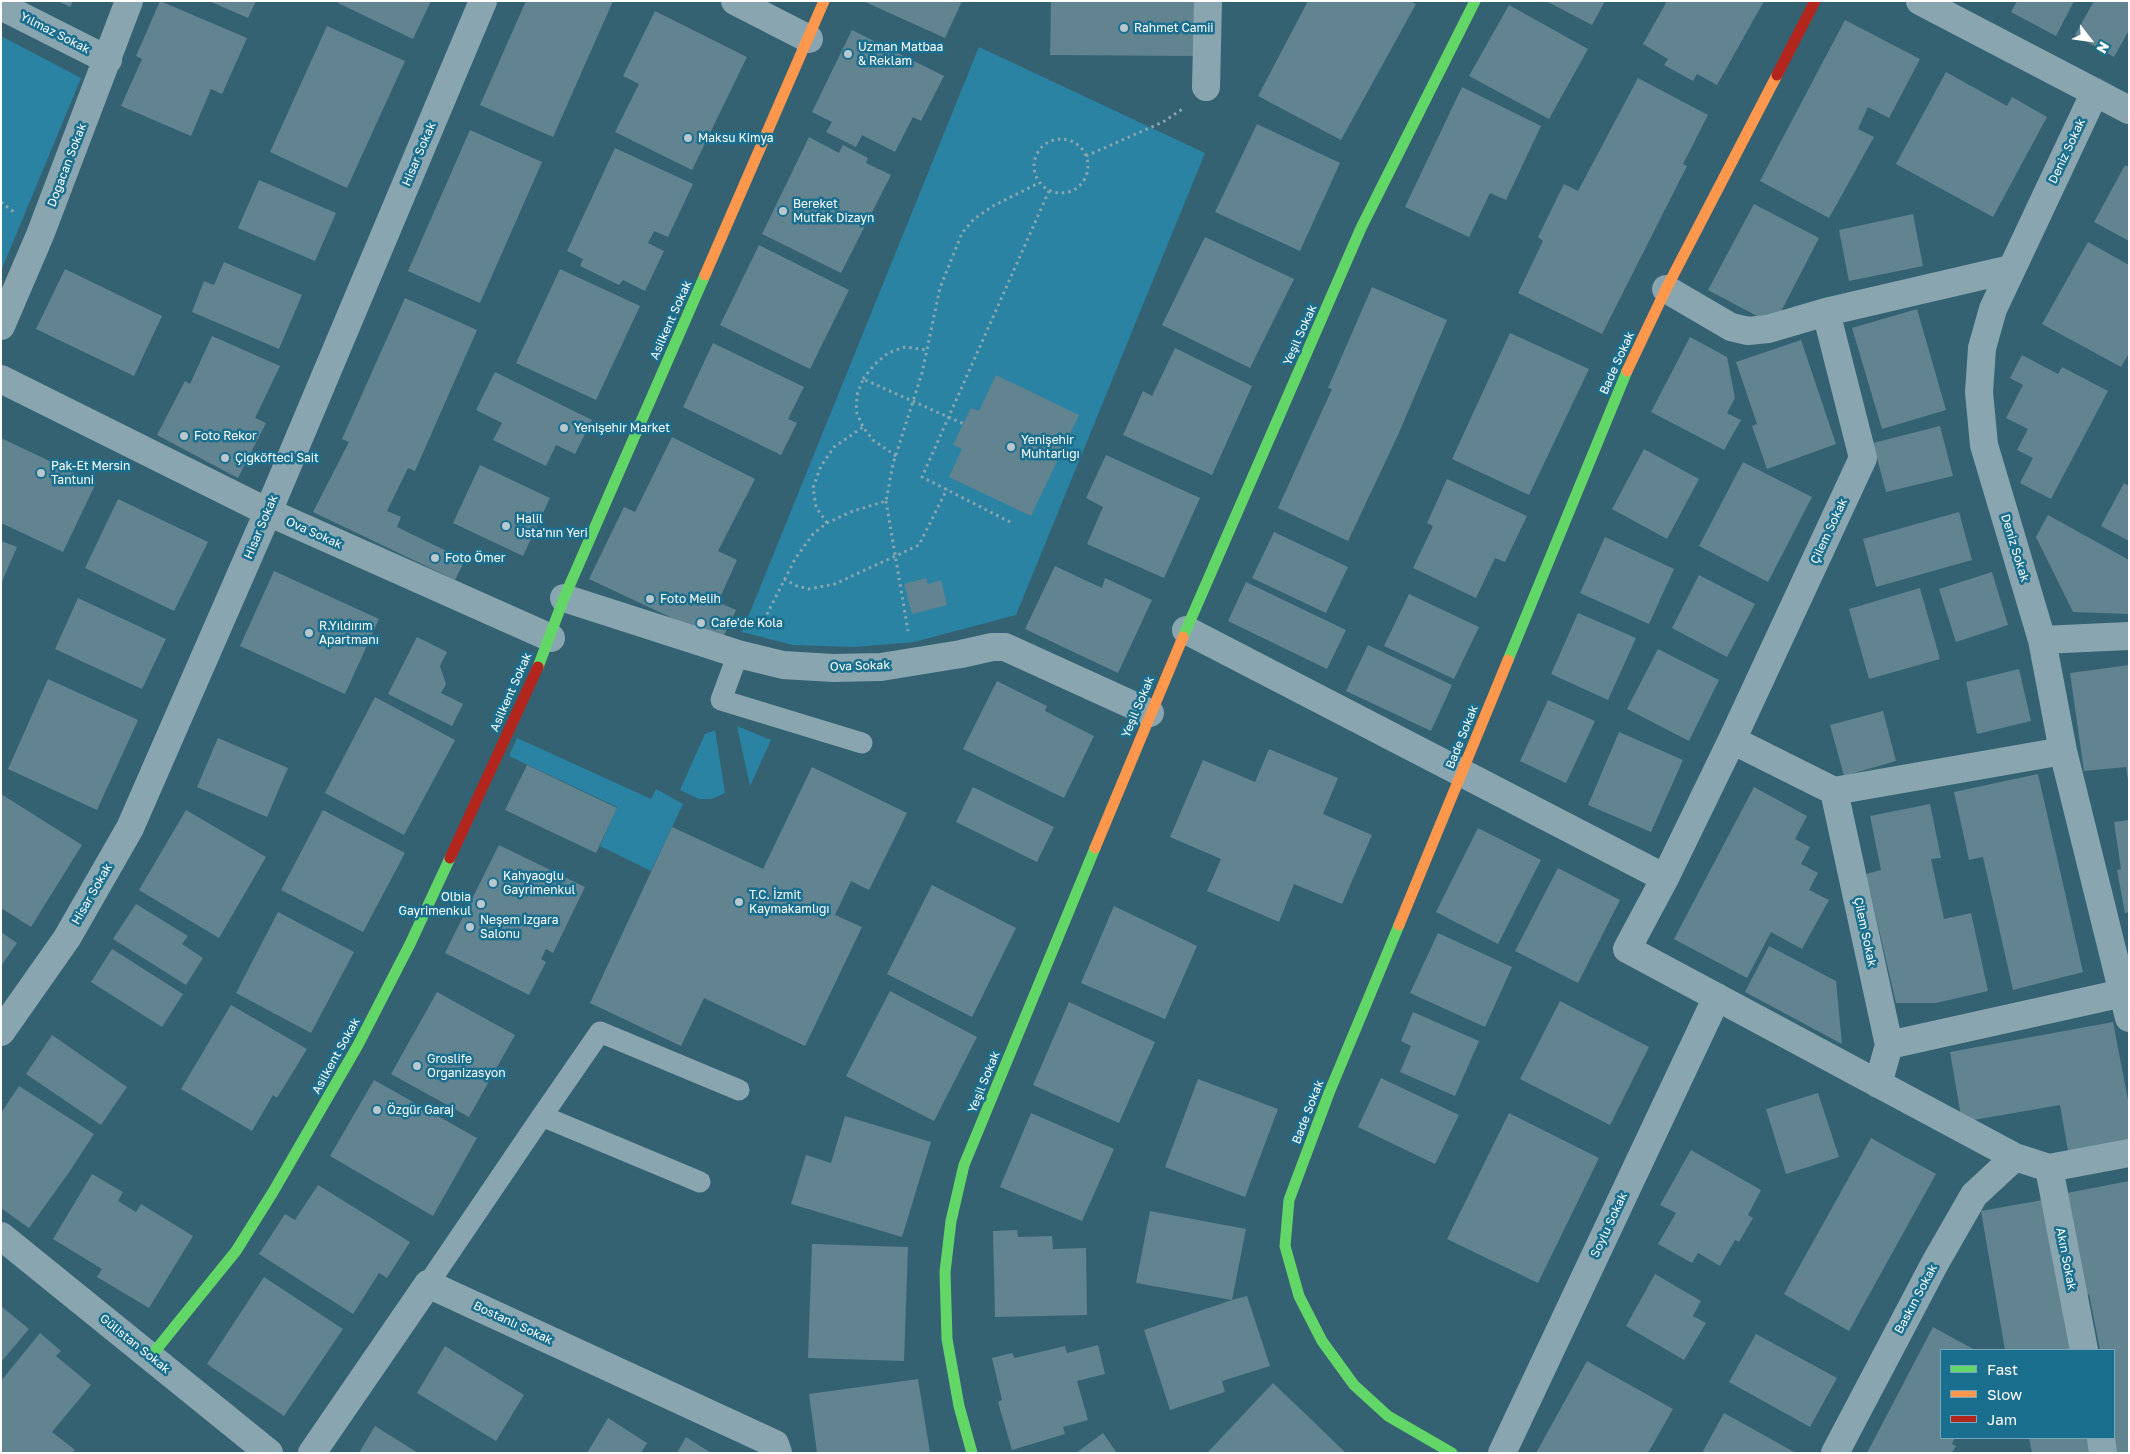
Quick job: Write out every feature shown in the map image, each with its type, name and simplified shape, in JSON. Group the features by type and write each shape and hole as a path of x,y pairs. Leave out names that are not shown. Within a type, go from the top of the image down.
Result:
{"street":[{"name":"Doğacan Sokak","path":"1,326 40,235 129,1"},
{"name":"Hisar Sokak","path":"1,1032 67,938 130,828 268,512 483,1"},
{"path":"735,1 808,39"},
{"name":"Asilkent Sokak","path":"151,1356 236,1251 273,1192 358,1045 410,944 444,874 551,638 564,598 824,1"},
{"path":"1206,87 1208,1"},
{"name":"Yeşil Sokak","path":"972,1453 959,1406 947,1339 945,1272 951,1221 964,1165 1150,713 1361,228 1476,1"},
{"name":"Bade Sokak","path":"1452,1453 1388,1416 1354,1385 1322,1341 1303,1303 1285,1246 1289,1200 1316,1129 1594,450 1666,288 1815,1"},
{"path":"1920,1 2129,110"},
{"name":"Yılmaz Sokak","path":"1,6 108,60"},
{"name":"Deniz Sokak","path":"2095,92 1993,309 1982,348 1978,392 1984,445 2042,640 2063,751 2126,1006"},
{"path":"1666,288 1731,327 1748,331 1768,329 1826,312 2011,269"},
{"name":"Çilem Sokak","path":"1665,878 1732,740 1863,458 1826,312"},
{"name":"Ova Sokak","path":"1,379 268,512 551,638"},
{"name":"Ova Sokak","path":"564,598 742,655 784,665 833,668 881,667 973,652 992,647 1005,647 1150,713"},
{"path":"1186,630 1665,878 1627,948 2015,1157 2049,1168 2129,1152"},
{"path":"2042,640 2129,636"},
{"path":"1732,740 1834,791 2063,751"},
{"name":"Çilem Sokak","path":"1834,791 1890,1045 1878,1084"},
{"name":"Soylu Sokak","path":"1502,1453 1716,997"},
{"path":"1890,1045 2126,1006"},
{"name":"Baskın Sokak","path":"1834,1453 1935,1263 1974,1195 2015,1157"},
{"name":"Akın Sokak","path":"2049,1168 2084,1349"},
{"name":"Gülistan Sokak","path":"1,1236 269,1453"},
{"path":"312,1453 428,1284"},
{"name":"Bostanlı Sokak","path":"428,1284 775,1444 778,1453"},
{"path":"2100,1439 2103,1453"}],"lane":[{"path":"742,655 721,700 862,743"},
{"path":"428,1284 600,1032 739,1090"},
{"path":"542,1116 700,1182"}],"path":[{"path":"1086,156 1163,122 1179,112 1206,87"},
{"path":"1056,139 1074,142 1086,156 1087,174 1076,189 1058,194 1049,191 1039,183 1034,174 1035,156 1047,142 1056,139"},
{"path":"913,662 886,501 896,456 927,350 940,288 962,233 974,219 993,206 1039,183"},
{"path":"1010,522 922,477 1049,191"},
{"path":"896,456 873,440 862,427 856,410 858,395 864,379 875,364 888,353 905,347 927,350"},
{"path":"864,379 964,424"},
{"path":"827,523 816,506 813,488 821,466 834,447 862,427"},
{"path":"784,579 797,586 809,588 835,584 919,545 947,490"},
{"path":"742,655 795,558 813,534 827,523 853,511 886,501"}],"shaded area":[{"path":"1,36 81,78 1,271"},
{"path":"979,47 1205,153 1016,615 914,642 854,647 793,645 742,632"},
{"path":"737,726 771,740 750,786"},
{"path":"715,730 725,793 712,799 699,799 680,790 705,734"},
{"path":"517,738 651,799 656,789 683,804 651,871 600,846 617,807 509,756"}],"building":[{"path":"58,1 73,1 70,7"},
{"path":"160,1 247,38 222,94 211,89 191,136 121,106 142,59 136,56"},
{"path":"209,1 256,1 248,18"},
{"path":"339,1 431,1 413,39 338,3"},
{"path":"526,1 613,1 553,137 480,105"},
{"path":"863,1 962,1 945,38"},
{"name":"Rahmet Camii","path":"1051,1 1197,1 1197,56 1050,55"},
{"path":"1308,1 1410,1 1416,4 1341,140 1258,96"},
{"path":"1546,1 1605,1 1592,25"},
{"path":"1667,1 1764,1 1717,85 1697,74 1693,81 1664,65 1668,59 1643,44"},
{"path":"2017,1 2074,1 2056,36 2011,12"},
{"path":"2094,1 2129,1 2129,30 2114,57 2075,35"},
{"path":"1509,5 1588,49 1549,119 1469,76"},
{"path":"655,11 747,57 692,170 615,132 639,84 623,76"},
{"path":"1845,20 1920,59 1889,118 1868,107 1858,129 1874,137 1829,218 1760,181"},
{"path":"327,26 405,61 347,188 270,152"},
{"path":"852,30 944,76 921,121 913,117 895,152 862,135 856,147 826,132 832,122 812,112"},
{"path":"1946,72 2007,106 2012,97 2047,117 1993,217 1896,164"},
{"path":"1638,78 1708,115 1683,164 1687,166 1602,334 1518,293 1543,241 1538,237 1564,184 1578,191"},
{"path":"1462,87 1541,126 1506,200 1490,193 1469,237 1405,207"},
{"path":"1257,124 1340,163 1300,251 1215,212"},
{"path":"470,130 542,162 480,303 408,271"},
{"path":"809,137 839,153 843,145 868,158 866,163 891,175 841,273 762,234"},
{"path":"615,148 693,184 668,237 654,231 648,243 664,251 645,291 623,280 619,285 580,266 583,259 567,251"},
{"path":"2125,165 2129,167 2129,241 2094,222"},
{"path":"259,180 336,213 315,261 238,228"},
{"path":"1754,204 1819,238 1774,325 1708,290"},
{"path":"1913,214 1923,266 1849,281 1839,230"},
{"path":"1205,237 1294,279 1250,368 1162,325"},
{"path":"2088,242 2129,265 2129,353 2121,367 2042,324"},
{"path":"759,245 849,290 810,369 720,325"},
{"path":"224,262 302,295 279,349 192,312 204,281 214,285"},
{"path":"65,269 162,316 134,376 36,329"},
{"path":"560,269 640,306 596,400 516,363"},
{"path":"1372,287 1447,320 1398,435 1348,541 1278,508 1332,389 1328,388"},
{"path":"405,298 477,330 415,471 408,468 387,511 401,517 397,527 465,560 455,580 313,512 349,442 342,439"},
{"path":"1917,309 1946,410 1882,429 1852,328"},
{"path":"1510,333 1589,369 1529,495 1452,459"},
{"path":"212,336 280,366 255,418 266,423 238,478 157,435 185,381 190,384"},
{"path":"1690,337 1727,357 1735,398 1727,413 1741,420 1724,450 1651,412"},
{"path":"1801,340 1836,444 1767,469 1752,426 1757,424 1736,362"},
{"path":"713,343 804,387 788,419 797,423 781,455 683,407"},
{"path":"1175,348 1252,386 1212,475 1123,435 1143,391 1152,396"},
{"path":"2022,355 2058,374 2062,367 2108,391 2051,499 2020,483 2033,458 2017,450 2028,429 2006,418 2023,385 2010,378"},
{"path":"495,372 592,420 575,454 556,445 546,466 493,440 502,423 476,410"},
{"name":"Yenişehir Muhtarlığı","path":"996,375 1079,415 1031,516 949,477 962,449 953,445 971,408 979,411"},
{"path":"1940,426 1953,476 1886,492 1873,443"},
{"path":"672,437 755,479 718,551 737,560 718,602 736,610 721,641 589,579 624,507 635,512"},
{"path":"1,438 96,483 63,552 1,523"},
{"path":"1644,449 1699,479 1667,539 1612,509"},
{"path":"1106,455 1200,498 1164,578 1087,544 1103,507 1086,498"},
{"path":"1743,462 1812,497 1768,582 1699,546"},
{"path":"480,465 550,498 523,556 453,523"},
{"path":"1447,479 1527,516 1505,562 1495,558 1476,598 1413,568 1433,526 1427,523"},
{"path":"2124,483 2129,486 2129,541 2101,526"},
{"path":"118,499 208,542 174,611 85,568"},
{"path":"1959,512 1972,560 1876,587 1863,539"},
{"path":"2048,515 2129,560 2129,614 2073,612 2036,537"},
{"path":"1274,532 1348,567 1326,613 1252,578"},
{"path":"1605,537 1674,569 1649,624 1580,593"},
{"path":"1,541 17,547 1,584"},
{"path":"1055,566 1102,588 1105,578 1152,600 1118,673 1025,629"},
{"name":"R.Yıldırım Apartmanı","path":"274,571 379,619 345,694 240,646"},
{"path":"1992,572 2008,625 1956,642 1939,589"},
{"path":"1699,575 1755,604 1727,657 1672,628"},
{"path":"926,578 928,584 941,580 947,605 912,614 904,584"},
{"path":"1246,582 1346,630 1327,669 1228,621"},
{"path":"1920,588 1940,659 1869,679 1849,609"},
{"path":"1409,594 1479,627 1454,679 1384,646"},
{"path":"78,598 166,639 142,689 55,649"},
{"path":"1578,613 1636,638 1608,700 1551,674"},
{"path":"417,637 447,652 440,666 446,684 441,693 463,704 452,726 388,694"},
{"path":"1368,645 1452,685 1431,731 1346,691"},
{"path":"1658,649 1719,680 1689,741 1627,709"},
{"path":"2129,665 2129,780 2126,767 2084,771 2070,673"},
{"path":"2019,669 2031,721 1977,734 1966,682"},
{"path":"48,679 138,720 97,810 8,769"},
{"path":"997,681 1047,706 1045,711 1094,736 1064,798 963,749"},
{"path":"375,697 455,740 404,835 325,793"},
{"path":"1548,700 1595,721 1566,783 1520,761"},
{"path":"1883,711 1896,761 1844,776 1830,725"},
{"path":"1619,732 1683,760 1651,832 1588,805"},
{"path":"218,738 288,768 267,817 197,787"},
{"path":"1269,749 1338,778 1323,814 1372,835 1342,904 1294,884 1279,922 1207,891 1221,859 1170,837 1203,760 1255,782"},
{"path":"527,765 617,808 596,853 505,810"},
{"name":"T.C. İzmit Kaymakamlığı","path":"812,767 907,813 869,890 851,881 835,915 862,927 805,1046 704,998 681,1046 590,1003 672,827 763,869"},
{"path":"2038,774 2083,972 2013,990 1983,857 1969,860 1954,792"},
{"path":"973,787 1054,827 1037,862 956,822"},
{"path":"1754,787 1807,816 1795,839 1810,847 1801,864 1818,873 1809,890 1829,900 1802,949 1771,932 1747,978 1674,939"},
{"path":"1,794 82,845 31,927 1,908"},
{"path":"1930,804 1941,858 1931,859 1944,919 1971,913 1988,991 1936,1003 1896,1003 1866,874 1881,870 1870,816"},
{"path":"186,810 266,857 219,938 139,890"},
{"path":"323,810 405,853 363,932 281,890"},
{"path":"2129,820 2129,912 2125,913 2117,870 2121,869 2114,822"},
{"path":"1478,828 1541,860 1498,944 1436,912"},
{"path":"499,845 585,887 553,953 546,949 541,959 546,962 529,995 445,953"},
{"path":"1558,868 1620,900 1578,983 1515,951"},
{"path":"932,885 1016,928 972,1017 887,974"},
{"path":"136,904 188,936 182,944 203,958 186,985 113,939"},
{"path":"1114,906 1197,946 1165,1019 1081,983"},
{"path":"278,912 354,952 311,1033 236,993"},
{"path":"1,932 17,943 1,966"},
{"path":"1438,933 1512,967 1485,1027 1410,993"},
{"path":"1769,946 1836,981 1842,1044 1745,992"},
{"path":"112,949 183,994 162,1027 91,982"},
{"path":"890,991 977,1037 934,1121 846,1076"},
{"path":"437,992 515,1035 469,1117 391,1074"},
{"path":"1560,1001 1649,1047 1610,1125 1520,1079"},
{"path":"1069,1002 1155,1042 1119,1123 1033,1085"},
{"path":"231,1005 307,1049 277,1098 273,1095 252,1131 181,1089"},
{"path":"1413,1012 1479,1041 1455,1096 1400,1072 1411,1046 1401,1041"},
{"path":"2113,1022 2129,1105 2129,1140 2068,1151 2060,1105 1962,1122 1950,1052"},
{"path":"52,1035 127,1087 101,1125 26,1074"},
{"path":"1381,1078 1459,1115 1435,1164 1358,1127"},
{"path":"1198,1079 1278,1109 1245,1197 1165,1167"},
{"path":"374,1080 477,1138 433,1216 330,1156"},
{"path":"19,1086 94,1134 29,1228 1,1208 1,1113"},
{"path":"1818,1093 1839,1157 1786,1174 1766,1109"},
{"path":"1031,1113 1114,1149 1082,1221 1000,1187"},
{"path":"1509,1113 1599,1158 1538,1283 1447,1239"},
{"path":"845,1116 931,1142 902,1237 791,1204 806,1155 831,1163"},
{"path":"1871,1138 1936,1174 1849,1331 1784,1294"},
{"path":"1691,1150 1761,1190 1748,1215 1753,1218 1739,1242 1735,1240 1720,1266 1698,1253 1692,1263 1658,1244 1676,1213 1660,1205"},
{"path":"92,1174 123,1192 118,1201 136,1212 141,1204 193,1236 149,1308 97,1277 102,1269 53,1239"},
{"path":"2129,1181 2129,1453 2114,1453 2115,1349 2100,1349 2089,1294 2086,1295 2067,1193"},
{"path":"318,1185 410,1242 387,1278 379,1273 353,1314 259,1254 285,1214 295,1220"},
{"path":"2048,1199 2077,1349 2005,1349 1981,1211"},
{"path":"1150,1211 1246,1229 1232,1300 1136,1283"},
{"path":"1017,1230 1018,1237 1052,1236 1053,1249 1086,1248 1087,1315 995,1317 993,1231"},
{"path":"812,1244 908,1247 904,1361 808,1358"},
{"path":"1655,1274 1701,1301 1693,1316 1706,1323 1684,1360 1626,1326"},
{"path":"264,1277 343,1329 284,1416 207,1364"},
{"path":"1247,1296 1270,1366 1222,1381 1225,1392 1170,1410 1144,1330"},
{"path":"1,1306 29,1329 1,1362"},
{"path":"1933,1327 1973,1349 1940,1349 1940,1439 1954,1439 1952,1444 1956,1446 1952,1453 1867,1453"},
{"path":"40,1333 61,1351 56,1356 91,1385 52,1432 75,1450 72,1453 1,1453 1,1381"},
{"path":"1756,1334 1837,1378 1810,1427 1729,1382"},
{"path":"1098,1345 1105,1374 1077,1381 1088,1420 1063,1427 1065,1434 1012,1450 998,1402 1002,1400 992,1358 1012,1353 1015,1358 1065,1346 1067,1353"},
{"path":"445,1346 524,1395 496,1441 417,1393"},
{"path":"1587,1361 1673,1409 1648,1453 1536,1453"},
{"path":"918,1379 930,1453 817,1453 809,1394"},
{"path":"1273,1383 1319,1427 1346,1453 1207,1453"},
{"path":"1724,1413 1796,1453 1702,1453"},
{"path":"608,1418 647,1443 641,1453 587,1453"},
{"path":"375,1426 418,1453 359,1453"},
{"path":"1103,1433 1117,1453 1076,1453"},
{"path":"686,1437 711,1453 677,1453"},
{"path":"2029,1439 2094,1439 2097,1453 2032,1453"}],"traffic: fast":[{"path":"1183,637 1361,228 1475,1"},
{"path":"538,667 564,598 705,275"},
{"path":"1508,660 1627,371"},
{"path":"972,1453 959,1406 947,1339 945,1272 951,1221 964,1165 1095,848"},
{"path":"151,1356 236,1251 273,1192 358,1045 410,944 450,858"},
{"path":"1399,925 1329,1093 1289,1200 1285,1246 1299,1296 1322,1341 1354,1385 1388,1416 1452,1453"}],"traffic: slow":[{"path":"705,275 824,1"},
{"path":"1627,371 1666,289 1777,75"},
{"path":"1095,848 1183,637"},
{"path":"1399,925 1508,660"}],"traffic: jam":[{"path":"1777,75 1815,1"},
{"path":"450,858 538,667"}],"place":[{"name":"Rahmet Camii","path":"1124,28"},
{"name":"Uzman Matbaa & Reklam","path":"848,54"},
{"name":"Maksu Kimya","path":"688,138"},
{"name":"Bereket Mutfak Dizayn","path":"783,211"},
{"name":"Yenişehir Market","path":"564,428"},
{"name":"Foto Rekor","path":"184,436"},
{"name":"Yenişehir Muhtarlığı","path":"1011,447"},
{"name":"Çiğköfteci Sait","path":"225,458"},
{"name":"Pak-Et Mersin Tantuni","path":"41,473"},
{"name":"Halil Usta'nın Yeri","path":"506,526"},
{"name":"Foto Ömer","path":"435,558"},
{"name":"Foto Melih","path":"650,599"},
{"name":"Cafe'de Kola","path":"701,623"},
{"name":"R.Yıldırım Apartmanı","path":"309,633"},
{"name":"Kahyaoğlu Gayrimenkul","path":"493,883"},
{"name":"T.C. İzmit Kaymakamlığı","path":"739,902"},
{"name":"Olbia Gayrimenkul","path":"481,904"},
{"name":"Neşem Izgara Salonu","path":"470,927"},
{"name":"Groslife Organizasyon","path":"417,1066"},
{"name":"Özgür Garaj","path":"377,1110"}]}
